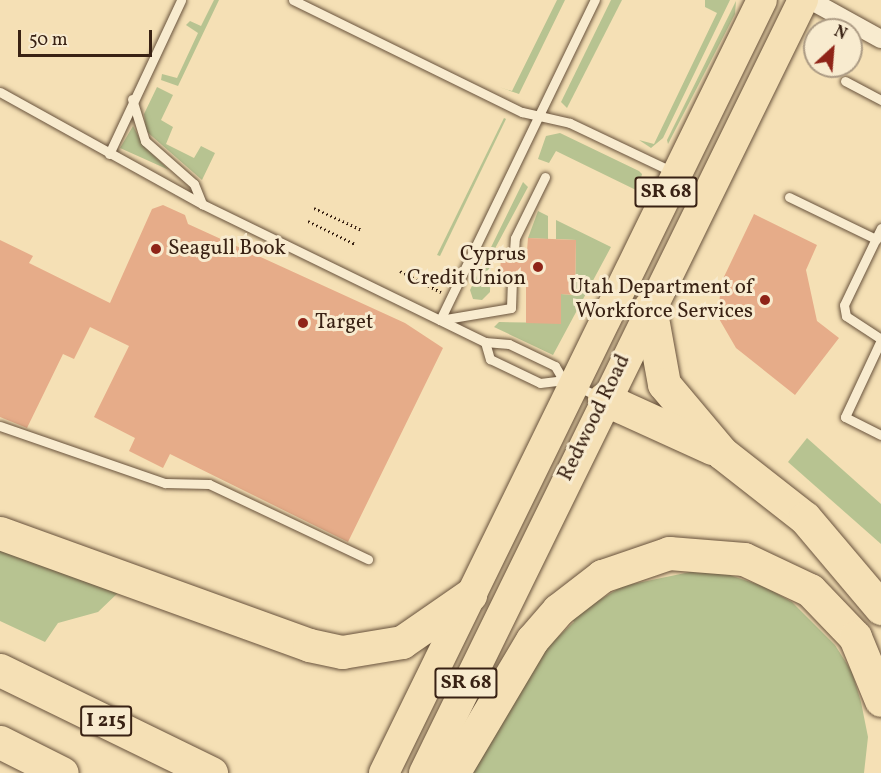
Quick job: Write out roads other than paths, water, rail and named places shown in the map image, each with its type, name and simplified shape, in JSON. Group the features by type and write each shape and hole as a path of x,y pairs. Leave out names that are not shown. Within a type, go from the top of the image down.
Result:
{"highway":[{"path":"650,308 664,384 722,453 805,518 881,608"},
{"path":"604,399 722,453"},
{"path":"0,533 309,645 342,652 402,642 470,595"},
{"path":"453,773 531,640 558,610 602,576 669,553 744,559 789,576 810,590 855,638 881,700"},
{"name":"I 215","path":"0,670 211,773"},
{"path":"0,741 62,773"}],"main road":[{"name":"Redwood Road","path":"384,773 470,595 568,382 762,0"},
{"path":"731,148 728,113 774,16 774,0"},
{"name":"Redwood Road","path":"424,773 604,399 803,0"}],"street":[{"path":"810,0 881,39"}],"lane":[{"path":"109,154 132,99 181,0"},
{"path":"293,0 539,116 570,123 675,173"},
{"path":"440,320 595,0"},
{"path":"845,81 881,100"},
{"path":"0,92 202,204 485,342 509,344 555,366 568,382 604,399"},
{"path":"132,99 146,141 194,184 202,204"},
{"path":"514,251 515,238 545,177"},
{"path":"789,197 876,239"},
{"path":"881,228 844,309 854,322 881,339 845,417 881,435"},
{"path":"440,320 511,308 512,283"},
{"path":"485,342 490,359 540,383 568,382"},
{"path":"0,426 165,483 209,484 368,559"}],"place":[{"name":"Seagull Book","path":"156,249"},
{"name":"Cyprus Credit Union","path":"538,267"},
{"name":"Utah Department of Workforce Services","path":"765,300"},
{"name":"Target","path":"303,323"}]}
